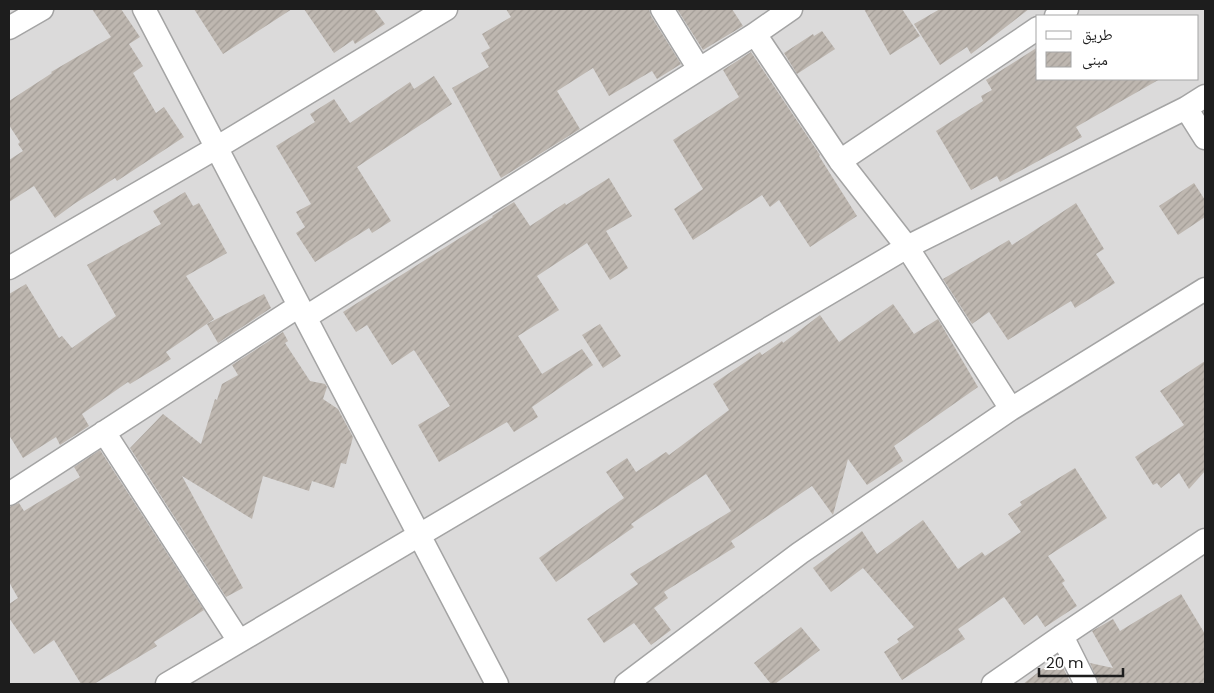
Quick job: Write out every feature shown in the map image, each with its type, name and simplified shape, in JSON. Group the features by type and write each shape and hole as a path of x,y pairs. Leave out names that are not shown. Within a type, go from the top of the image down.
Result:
{"street":[{"path":"9,28 42,9"},
{"path":"144,9 497,684"},
{"path":"9,268 216,148 446,9"},
{"path":"662,9 699,68"},
{"path":"9,494 104,432 755,34 791,9"},
{"path":"840,161 1036,29"},
{"path":"755,34 840,161 906,247 1012,409"},
{"path":"167,684 906,247 1186,108 1205,96"},
{"path":"1186,108 1205,138"},
{"path":"626,684 800,552 1012,409 1205,289"},
{"path":"104,432 239,641"},
{"path":"993,684 1062,636 1203,546"},
{"path":"1062,636 1086,684"}],"shaded area":[{"path":"9,9 1205,9 1205,684 9,684"}],"building":[{"path":"92,9 121,9 140,37 129,44 143,66 133,73 156,113 164,107 184,137 117,181 115,178 55,218 34,186 9,202 9,160 23,151 18,144 20,142 9,125 9,101 51,72 111,37"},
{"path":"194,9 292,9 223,54"},
{"path":"304,9 374,9 385,24 355,44 353,40 334,53"},
{"path":"506,9 649,9 651,16 681,64 657,79 652,71 609,96 593,68 557,91 580,129 501,178 452,88 489,67 481,53 490,48 482,34 511,17"},
{"path":"677,9 732,9 743,26 703,50"},
{"path":"864,9 902,9 920,36 890,55"},
{"path":"940,9 1029,9 971,54 967,47 940,65 914,24"},
{"path":"822,31 835,49 797,74 784,53 813,34 814,36"},
{"path":"1036,48 1036,80 1158,80 1076,127 1082,137 1000,182 997,176 971,190 936,131 983,101 981,96 992,90 986,80"},
{"path":"751,52 820,155 857,216 810,247 779,200 770,207 762,195 693,240 674,209 703,189 673,140 739,97 723,70"},
{"path":"434,76 452,104 357,167 391,221 372,233 369,228 315,262 296,233 305,227 296,212 311,204 276,146 315,122 310,114 334,99 350,123 410,82 414,89"},
{"path":"609,178 632,216 606,231 628,268 610,280 587,243 537,276 559,310 518,336 542,374 582,349 593,365 532,407 538,417 514,432 507,422 439,462 418,425 450,406 414,350 392,365 367,325 356,332 343,312 514,202 530,226"},
{"path":"1194,183 1205,200 1205,217 1178,235 1159,206"},
{"path":"185,192 193,206 199,203 227,253 186,276 214,319 166,352 171,359 130,384 128,382 82,414 89,426 60,445 56,437 23,458 9,435 9,294 26,284 59,338 62,336 72,348 116,316 87,265 161,224 153,211"},
{"path":"1076,203 1104,249 1096,254 1115,283 1075,308 1071,301 1008,340 989,312 972,324 943,279 1009,240 1012,245"},
{"path":"264,294 271,308 218,343 207,324"},
{"path":"893,304 914,334 938,319 978,387 894,446 903,461 867,485 848,459 833,515 812,486 731,541 735,547 664,592 668,598 654,608 671,630 651,645 634,623 604,643 587,619 638,584 630,574 731,511 706,474 631,524 634,527 556,582 539,558 624,498 606,472 627,458 636,472 666,452 669,455 729,410 713,384 760,352 762,355 782,341 783,343 820,315 839,342"},
{"path":"600,324 621,356 603,368 582,335"},
{"path":"283,332 288,341 285,343 310,381 325,384 327,387 323,399 338,409 353,437 346,464 341,463 334,488 312,481 309,491 263,476 252,519 182,476 243,588 226,597 130,448 163,414 201,444 215,399 217,400 222,384 238,375 232,365"},
{"path":"1205,361 1205,471 1189,489 1179,473 1161,488 1157,483 1153,485 1135,457 1184,425 1160,391"},
{"path":"100,450 204,610 154,642 157,646 94,684 81,684 54,640 34,654 9,618 9,604 18,598 9,582 9,507 19,503 24,511 80,477 74,467"},
{"path":"1075,468 1107,518 1048,556 1065,581 1062,583 1077,606 1045,627 1037,615 1024,625 1004,597 958,629 965,639 902,680 884,652 899,642 897,639 914,627 863,568 831,592 813,568 862,531 877,554 923,520 958,569 982,552 985,556 1021,532 1008,514 1022,505 1020,502"},
{"path":"1181,594 1205,634 1205,684 1099,684 1090,663 1113,668 1092,631 1113,619 1120,631"},
{"path":"801,627 820,650 775,684 771,684 754,663"},
{"path":"1058,657 1071,684 1023,684"}]}
